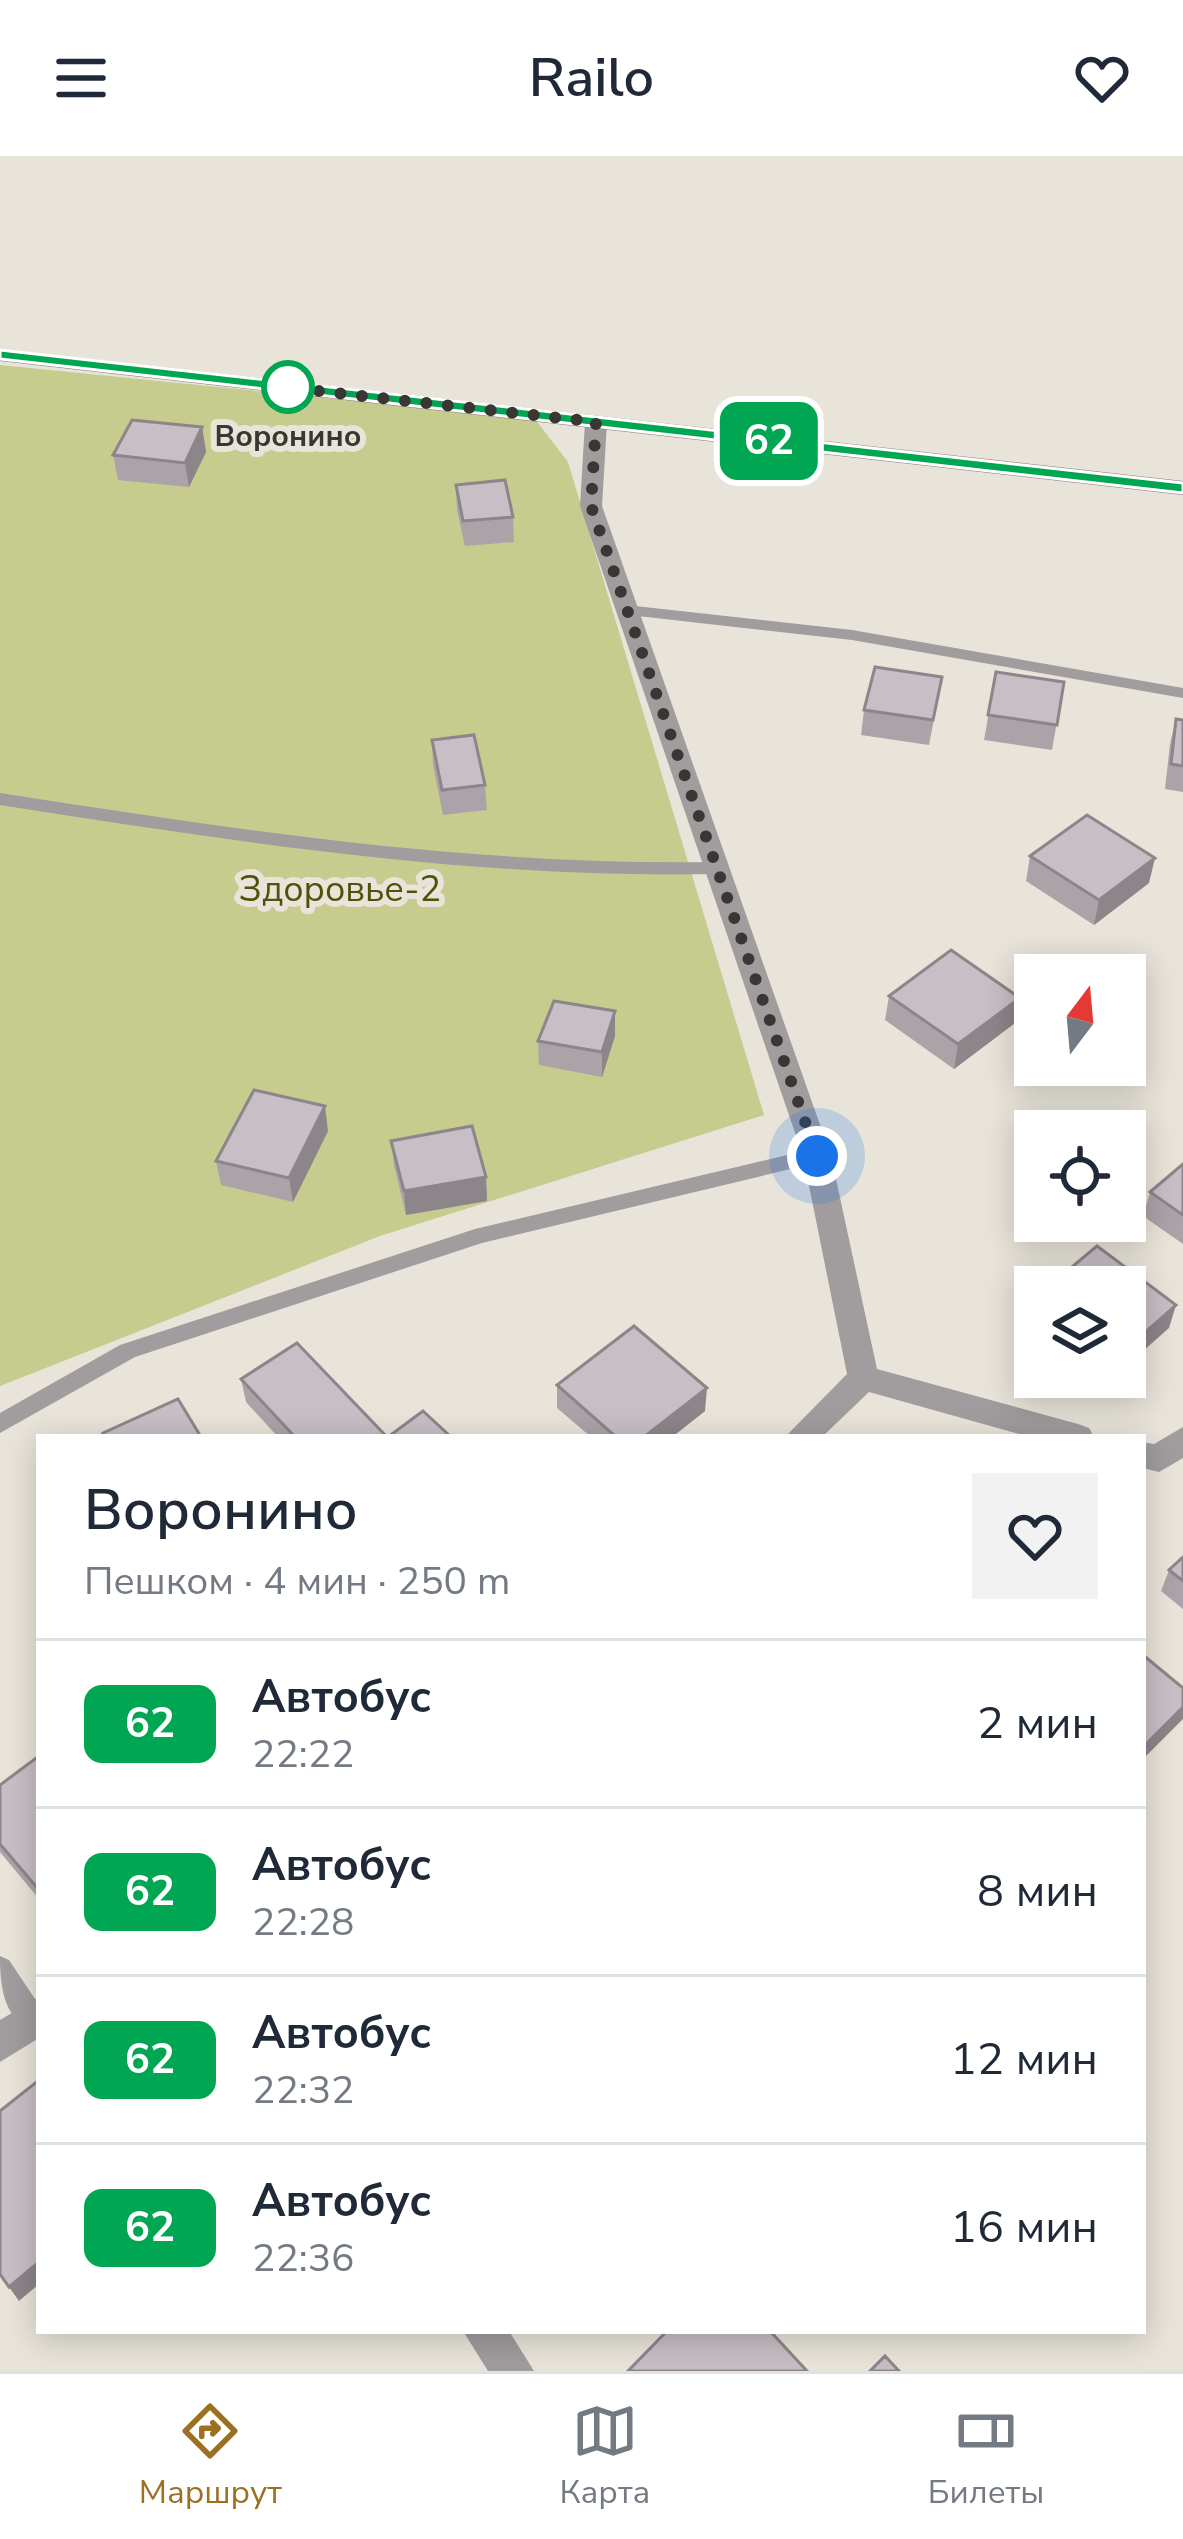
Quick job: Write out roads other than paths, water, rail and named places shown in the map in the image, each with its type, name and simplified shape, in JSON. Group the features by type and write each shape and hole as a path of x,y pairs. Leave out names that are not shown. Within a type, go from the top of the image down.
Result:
{"street":[{"path":"0,355 1183,488"},
{"path":"596,422 591,506 817,1156 863,1378"},
{"path":"804,1434 863,1378"},
{"path":"863,1378 1067,1434"},
{"path":"1146,1456 1159,1459 1183,1440"},
{"path":"0,2043 36,2017"},
{"path":"485,2334 514,2371"}],"lane":[{"path":"626,610 852,635 1183,693"},
{"path":"0,799 489,866 609,873 716,868"},
{"path":"0,1424 128,1351 482,1234 817,1156"},
{"path":"0,1970 36,2017"}],"place":[{"name":"Воронино","path":"288,387"}],"park label":[{"name":"Здоровье-2","path":"340,889"}]}
